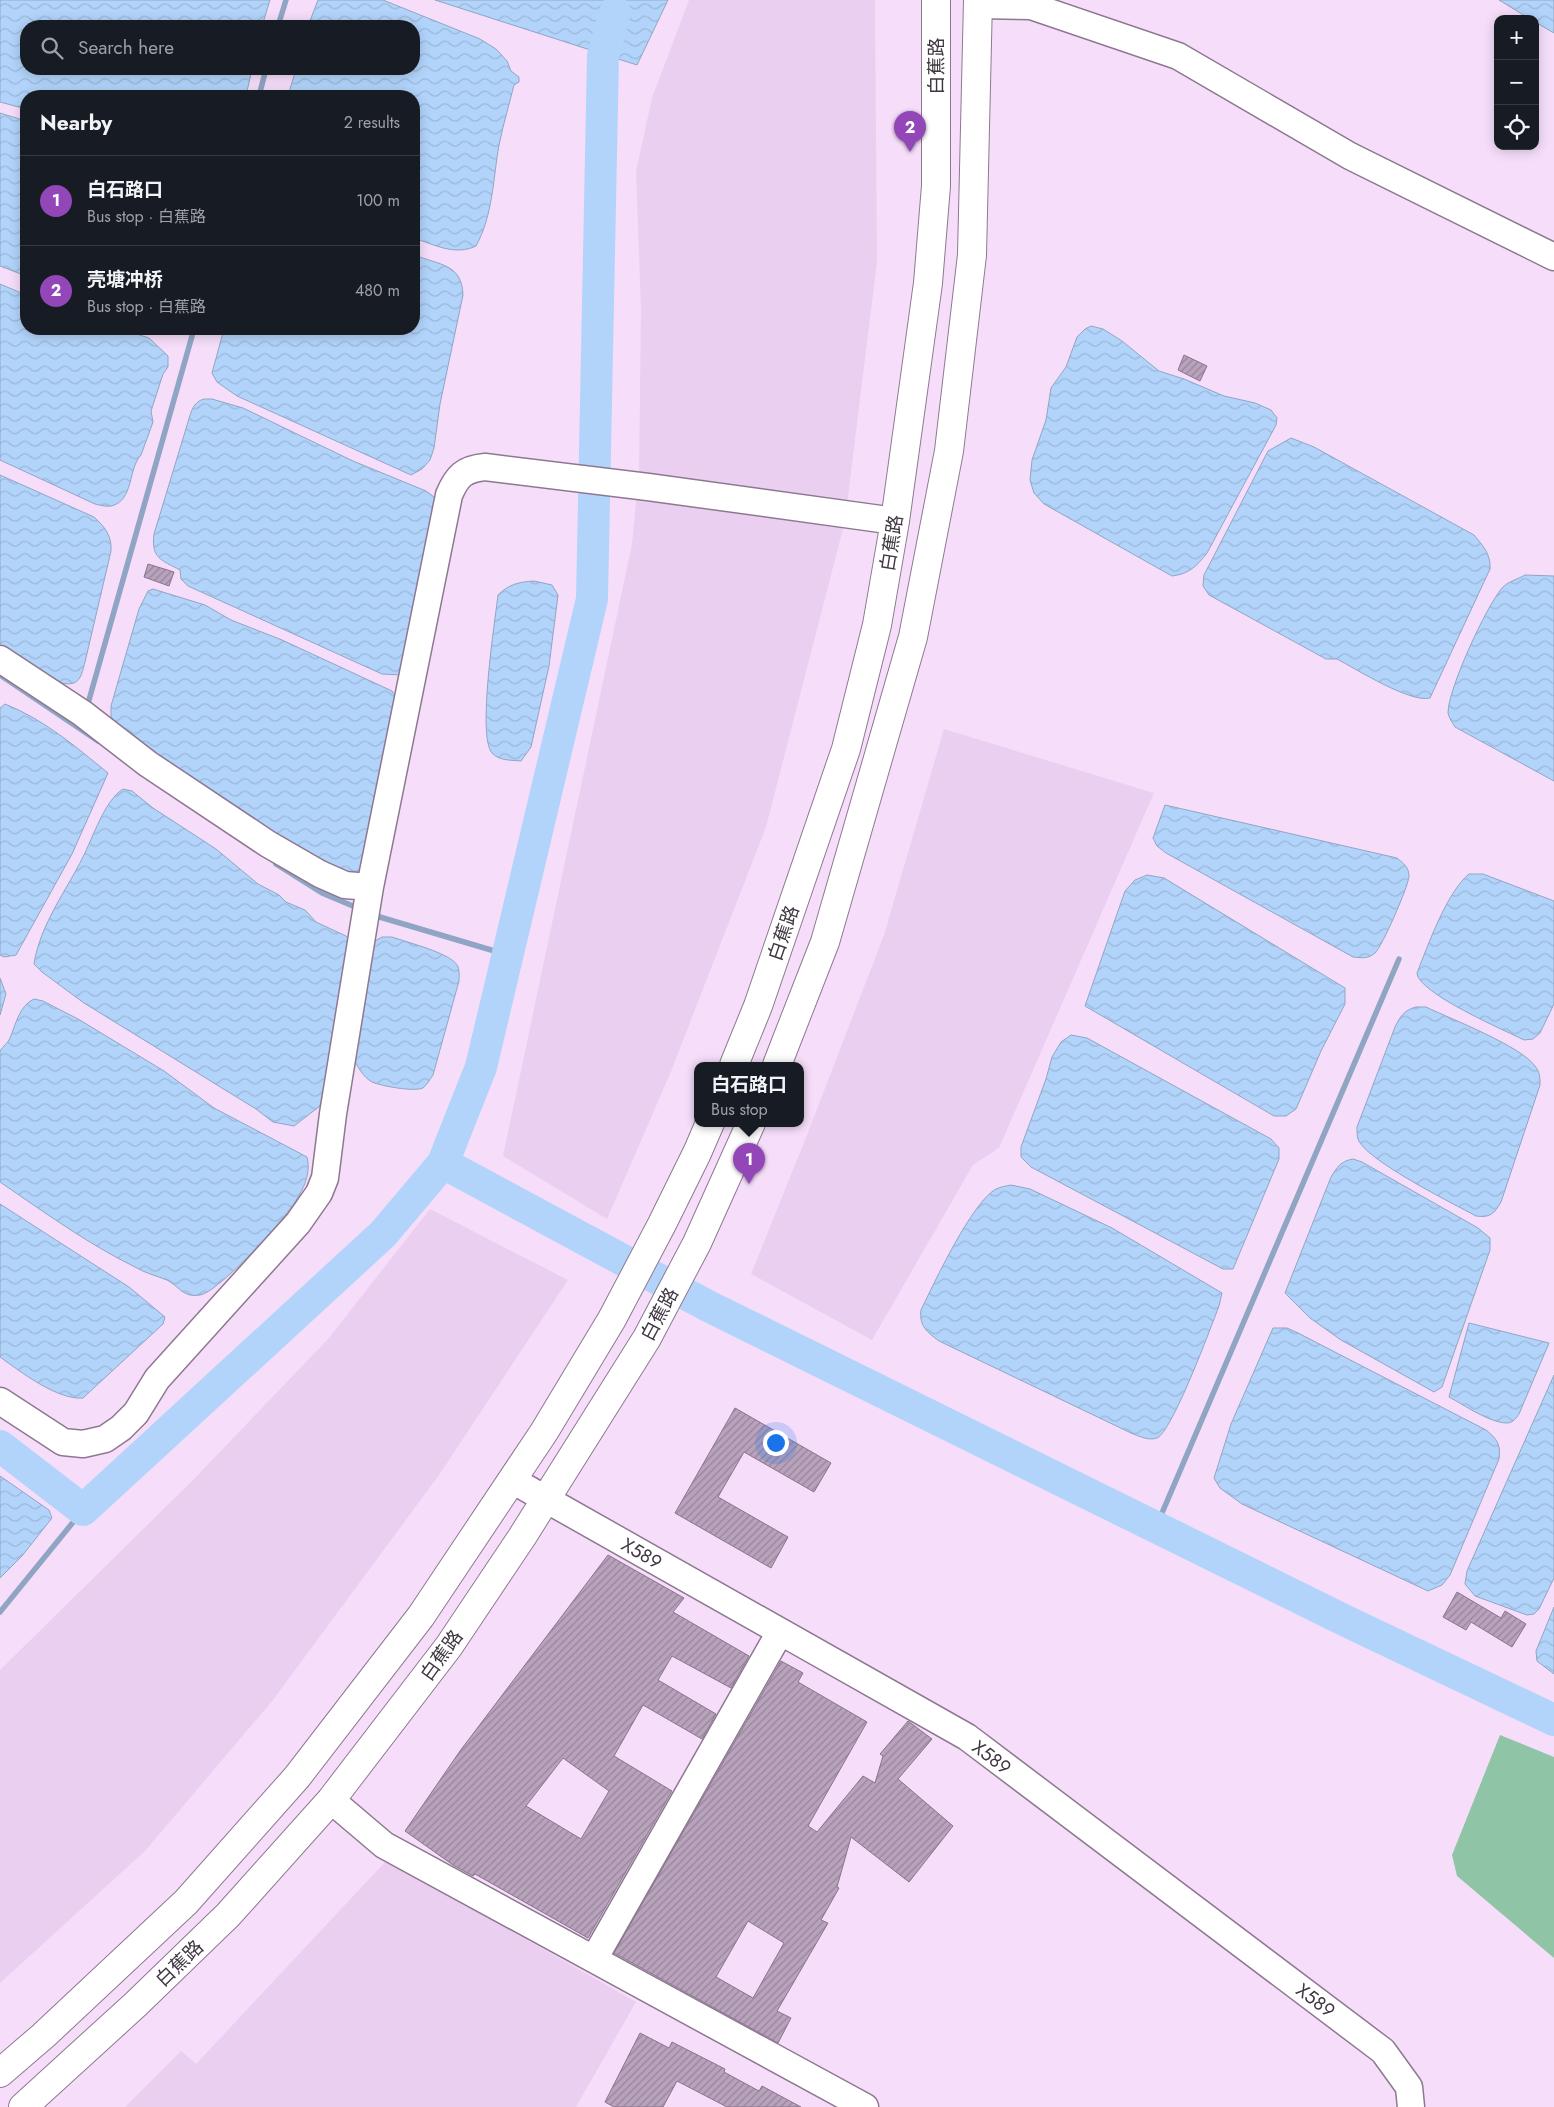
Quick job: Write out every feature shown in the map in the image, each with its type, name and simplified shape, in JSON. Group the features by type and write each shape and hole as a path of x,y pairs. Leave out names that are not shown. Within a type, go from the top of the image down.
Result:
{"main road":[{"name":"白蕉路","path":"735,1062 758,1006 846,750 877,625 895,521 928,283 936,186 936,0"},
{"name":"白蕉路","path":"778,1062 825,942 913,638 948,451 972,255 979,2"},
{"name":"白蕉路","path":"0,2073 43,2036 186,1902 297,1777 421,1616 512,1480 612,1319 662,1224 708,1127"},
{"name":"白蕉路","path":"23,2107 136,2004 228,1915 331,1800 449,1646 546,1499 647,1338 697,1243 749,1127"}],"street":[{"path":"979,2 1031,6 1178,56 1350,156 1554,257"},
{"path":"0,1401 63,1442 83,1444 105,1439 121,1428 136,1413 157,1379 309,1209 325,1178 333,1114 367,905 449,495 454,484 462,474 472,468 485,468 648,487 895,521"},
{"path":"0,659 82,713 148,764 268,844 320,874 345,885 367,905"},
{"name":"X589","path":"512,1480 967,1738 1383,2051 1409,2087 1411,2107"},
{"path":"594,1960 780,1632"},
{"path":"331,1800 384,1845 865,2107"}],"shaded area":[{"path":"689,0 875,0 877,262 845,521 766,827 670,1074 607,1219 503,1156 632,544 639,472 641,309 636,171 652,98"},
{"path":"944,729 1154,793 999,1148 973,1165 872,1340 751,1274 884,935"},
{"path":"430,1209 568,1280 439,1475 273,1700 145,1851 0,1983 0,1670 192,1481 328,1339"},
{"path":"387,1860 636,2002 576,2107 125,2107 181,2051 196,2064"}],"green space":[{"path":"1500,1735 1554,1757 1554,1958 1457,1876 1452,1855"}],"water":[{"path":"0,0 270,0 264,20 20,20 20,75 251,75 247,90 20,90 20,107 0,102"},
{"path":"318,0 383,0 480,39 496,49 507,61 511,71 519,77 519,82 514,85 501,138 492,197 486,222 476,246 468,249 453,250 420,240 420,90 290,90 294,75 420,75 420,20 310,20"},
{"path":"435,0 668,0 637,65"},
{"path":"1499,0 1554,0 1554,33 1539,24 1539,15 1523,15"},
{"path":"0,113 20,119 20,274 0,266"},
{"path":"420,257 441,264 454,271 462,285 463,295 440,404 434,448 430,460 422,469 411,475 237,396 217,382 212,373 222,335 420,335"},
{"path":"0,284 20,292 20,335 140,335 149,338 168,356 168,367 163,374 151,411 153,422 124,498 118,503 109,506 95,504 0,460"},
{"path":"1091,326 1103,329 1122,341 1159,371 1184,379 1224,396 1255,403 1271,410 1277,418 1276,425 1207,553 1196,565 1183,573 1172,576 1044,504 1034,493 1030,480 1032,460 1046,420 1051,388 1066,367 1077,337"},
{"path":"204,399 212,399 243,408 353,461 426,491 434,497 439,507 401,675 382,674 188,586 181,579 180,570 163,561 156,553 153,542 154,534 190,415 197,402"},
{"path":"1291,438 1314,447 1474,535 1486,550 1490,569 1430,698 1410,695 1383,684 1337,659 1326,659 1209,595 1203,586 1204,575 1268,451"},
{"path":"0,475 94,517 109,536 111,551 85,662 79,679 76,682 62,683 0,646"},
{"path":"1525,575 1554,576 1554,781 1455,727 1448,713 1454,686 1487,612 1504,586"},
{"path":"534,581 552,585 558,595 549,666 531,747 521,761 506,760 492,753 488,742 486,725 488,677 498,595 514,584"},
{"path":"153,589 205,605 231,620 282,640 392,691 401,704 369,847 360,870 355,875 322,867 117,728 111,716 111,706 139,609 148,591"},
{"path":"5,704 20,710 47,726 108,773 72,854 16,955 4,957 0,955 0,708"},
{"path":"123,789 132,791 153,808 216,849 258,884 279,895 286,902 305,910 316,922 346,936 352,942 338,1044 320,1106 294,1126 273,1122 256,1109 84,1003 34,964 42,936 54,909 83,857 105,810"},
{"path":"1165,805 1397,858 1407,868 1409,873 1408,882 1389,928 1375,953 1362,958 1353,957 1166,853 1157,846 1153,838"},
{"path":"1469,874 1483,874 1554,901 1554,1004 1540,1033 1533,1039 1524,1040 1463,1010 1431,990 1421,981 1417,973 1432,934 1446,906 1453,893"},
{"path":"1147,875 1164,878 1345,988 1345,1004 1321,1051 1296,1109 1286,1116 1274,1116 1085,1006 1125,891 1135,880"},
{"path":"382,937 392,937 437,952 453,961 459,969 459,981 433,1075 423,1088 398,1088 372,1082 358,1068 353,1057 369,947"},
{"path":"0,978 6,994 0,1015"},
{"path":"34,999 43,1001 78,1019 164,1071 214,1108 307,1157 307,1177 304,1187 293,1205 249,1256 227,1277 207,1292 200,1295 190,1295 167,1280 143,1271 118,1258 66,1227 0,1182 0,1051 9,1040 21,1011"},
{"path":"1416,1007 1426,1007 1516,1050 1535,1066 1539,1073 1540,1085 1501,1202 1496,1210 1488,1216 1476,1216 1411,1181 1376,1158 1364,1148 1358,1139 1357,1127 1395,1027 1403,1014"},
{"path":"1071,1035 1087,1038 1271,1139 1279,1148 1279,1159 1233,1269 1223,1269 1031,1167 1021,1157 1021,1147 1052,1057 1061,1042"},
{"path":"1353,1159 1362,1162 1478,1228 1490,1238 1490,1250 1442,1387 1434,1392 1341,1340 1310,1318 1285,1293 1331,1177 1340,1165 1345,1161"},
{"path":"1011,1185 1030,1189 1112,1228 1222,1293 1219,1306 1191,1378 1172,1418 1157,1438 1147,1439 1131,1433 939,1341 925,1328 921,1320 921,1310 954,1244 986,1197 996,1189"},
{"path":"0,1204 129,1287 165,1317 163,1324 83,1398 62,1395 51,1390 0,1357"},
{"path":"1469,1323 1549,1343 1519,1414 1511,1422 1493,1420 1449,1397"},
{"path":"1273,1328 1287,1328 1298,1333 1486,1430 1495,1439 1499,1446 1499,1459 1450,1575 1442,1585 1428,1591 1242,1504 1220,1488 1214,1478 1231,1424"},
{"path":"1554,1375 1554,1578 1539,1609 1534,1614 1527,1615 1475,1596 1465,1584 1467,1571"},
{"path":"0,1476 49,1510 52,1518 22,1556 0,1578"},
{"path":"1554,1607 1554,1674 1537,1661 1536,1651"}],"building":[{"path":"1184,355 1207,366 1200,381 1178,370"},
{"path":"148,564 174,572 169,586 144,577"},
{"path":"735,1408 831,1463 814,1492 744,1452 718,1497 788,1537 771,1568 675,1513"},
{"path":"608,1555 684,1598 673,1612 749,1656 731,1688 672,1656 658,1680 716,1714 702,1739 643,1705 614,1756 672,1791 588,1938 475,1874 473,1876 453,1865 405,1831 460,1751","holes":["563,1758 609,1791 581,1839 526,1806"]},
{"path":"1457,1592 1501,1618 1505,1611 1526,1624 1512,1647 1471,1622 1466,1630 1443,1617"},
{"path":"781,1661 803,1673 798,1682 867,1722 808,1826 817,1832 863,1776 875,1783 883,1756 880,1754 908,1721 932,1739 898,1779 953,1826 909,1882 851,1837 837,1887 839,1888 821,1920 828,1923 777,2011 791,2018 778,2043 614,1953","holes":["748,1921 784,1943 753,1998 716,1977"]},
{"path":"640,2033 669,2048 672,2042 725,2069 724,2072 759,2091 762,2086 801,2107 727,2107 677,2081 663,2107 614,2107 605,2102"}],"waterway":[{"path":"280,20 286,0"},
{"path":"0,1446 83,1510 383,1234 443,1163 481,1067 592,599 603,56 615,12"},
{"path":"261,90 264,75"},
{"path":"87,707 192,335"},
{"path":"0,675 98,741"},
{"path":"276,864 322,893 360,909"},
{"path":"373,915 508,955"},
{"path":"1156,1527 1399,959"},
{"path":"443,1163 708,1306 1348,1622 1554,1720"},
{"path":"0,1612 83,1510"}],"place":[{"name":"壳塘冲桥","path":"910,152"},
{"name":"白石路口","path":"749,1184"}]}
